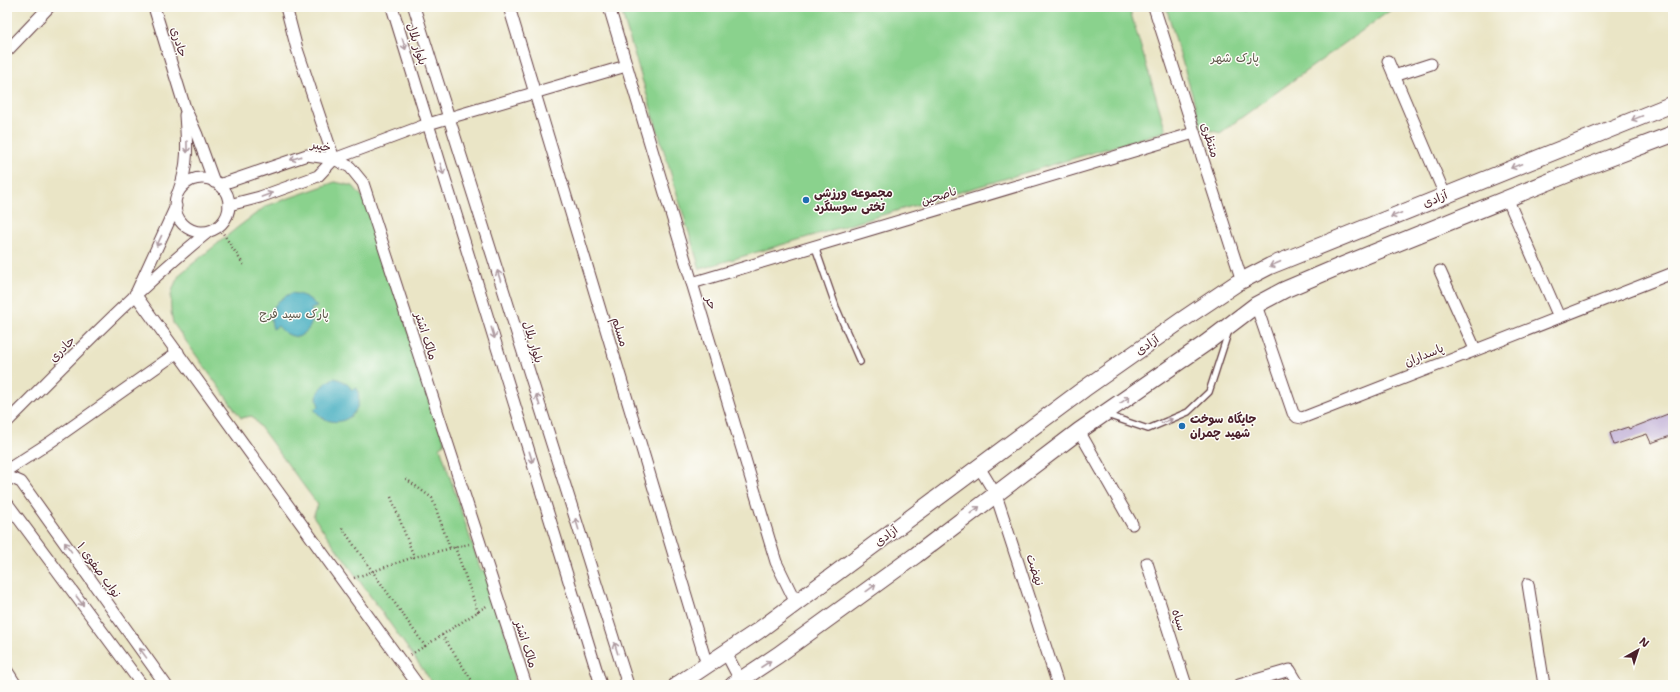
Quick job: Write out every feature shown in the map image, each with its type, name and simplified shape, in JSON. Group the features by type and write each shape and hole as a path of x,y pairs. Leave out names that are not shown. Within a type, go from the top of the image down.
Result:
{"main road":[{"name":"آزادی","path":"677,685 726,653 796,603 1084,389 1182,320 1242,281 1270,266 1673,104"},
{"path":"738,683 996,495 1079,431 1256,305 1304,281 1507,198 1673,134"}],"street":[{"path":"7,51 49,7"},
{"name":"جادری","path":"154,7 185,108"},
{"path":"286,7 297,49 334,159 428,124 626,66"},
{"name":"بلوار بلال","path":"392,7 601,685"},
{"name":"بلوار بلال","path":"414,7 628,685"},
{"name":"مسلم","path":"509,7 707,665"},
{"name":"حر","path":"609,7 776,562 796,603"},
{"name":"منتظری","path":"1154,7 1242,281"},
{"path":"1388,61 1445,195"},
{"path":"1394,76 1431,64"},
{"path":"176,206 178,216 186,226 196,232 208,232 219,227 227,217 229,205 227,194 217,183 185,108"},
{"path":"185,108 188,151 184,177 178,194 176,206 135,294 418,685"},
{"name":"ناصحین","path":"692,283 1194,133"},
{"name":"خیبر","path":"217,183 307,155 334,159"},
{"name":"خیبر","path":"229,205 260,197 318,176 334,159"},
{"name":"مالک اشتر","path":"334,159 350,167 363,183 526,685"},
{"path":"178,194 186,184 197,179 208,179 217,183"},
{"path":"1507,198 1559,317"},
{"name":"جادری","path":"7,422 135,294 173,260 208,232"},
{"path":"1440,271 1475,349"},
{"name":"پاسداران","path":"1256,305 1293,413 1297,417 1302,418 1475,349 1673,273"},
{"path":"7,470 49,443 178,352"},
{"path":"1079,431 1132,524"},
{"name":"نهضت","path":"979,467 996,495 1058,685"},
{"name":"نواب صفوی ۱","path":"7,476 21,482 166,685"},
{"path":"7,503 142,685"},
{"name":"سپاه","path":"1147,564 1186,685"},
{"path":"1528,584 1544,685"},
{"path":"726,653 738,683"},
{"path":"1239,685 1290,670 1299,685"},
{"path":"7,671 16,685"}],"lane":[{"path":"815,247 836,307 860,362"},
{"path":"1104,414 1148,429 1188,412 1209,392 1231,324"}],"path":[{"path":"1244,12 1246,7"},
{"path":"219,227 245,267"},
{"path":"406,479 432,498 450,548"},
{"path":"391,498 414,557"},
{"path":"342,528 425,646"},
{"path":"344,582 414,557 480,542"},
{"path":"455,547 478,612"},
{"path":"401,661 498,599"},
{"path":"442,635 475,685"}],"green space":[{"name":"مجموعه ورزشی تختی سوسنگرد","path":"620,7 1129,7 1166,131 700,269"},
{"name":"پارک شهر","path":"1166,7 1395,7 1220,133 1202,128"},
{"name":"پارک سید فرج","path":"335,182 353,186 365,200 445,443 440,447 481,571 486,570 514,660 514,679 512,685 434,685 313,516 318,505 252,416 241,418 173,323 171,298 176,280 180,274 266,206"}],"water":[{"path":"292,293 306,297 317,307 311,309 312,322 310,326 306,332 298,337 287,334 278,326 273,329 271,322 274,306 281,299"},
{"path":"334,378 344,382 352,390 357,388 359,398 357,407 353,414 346,419 330,421 321,417 314,409 319,406 317,397 320,389"}],"building":[{"path":"1673,412 1673,435 1651,443 1647,434 1614,445 1610,433 1628,427 1629,429"}],"place":[{"name":"مجموعه ورزشی تختی سوسنگرد","path":"806,200"},
{"name":"جایگاه سوخت شهید چمران","path":"1182,426"}]}
